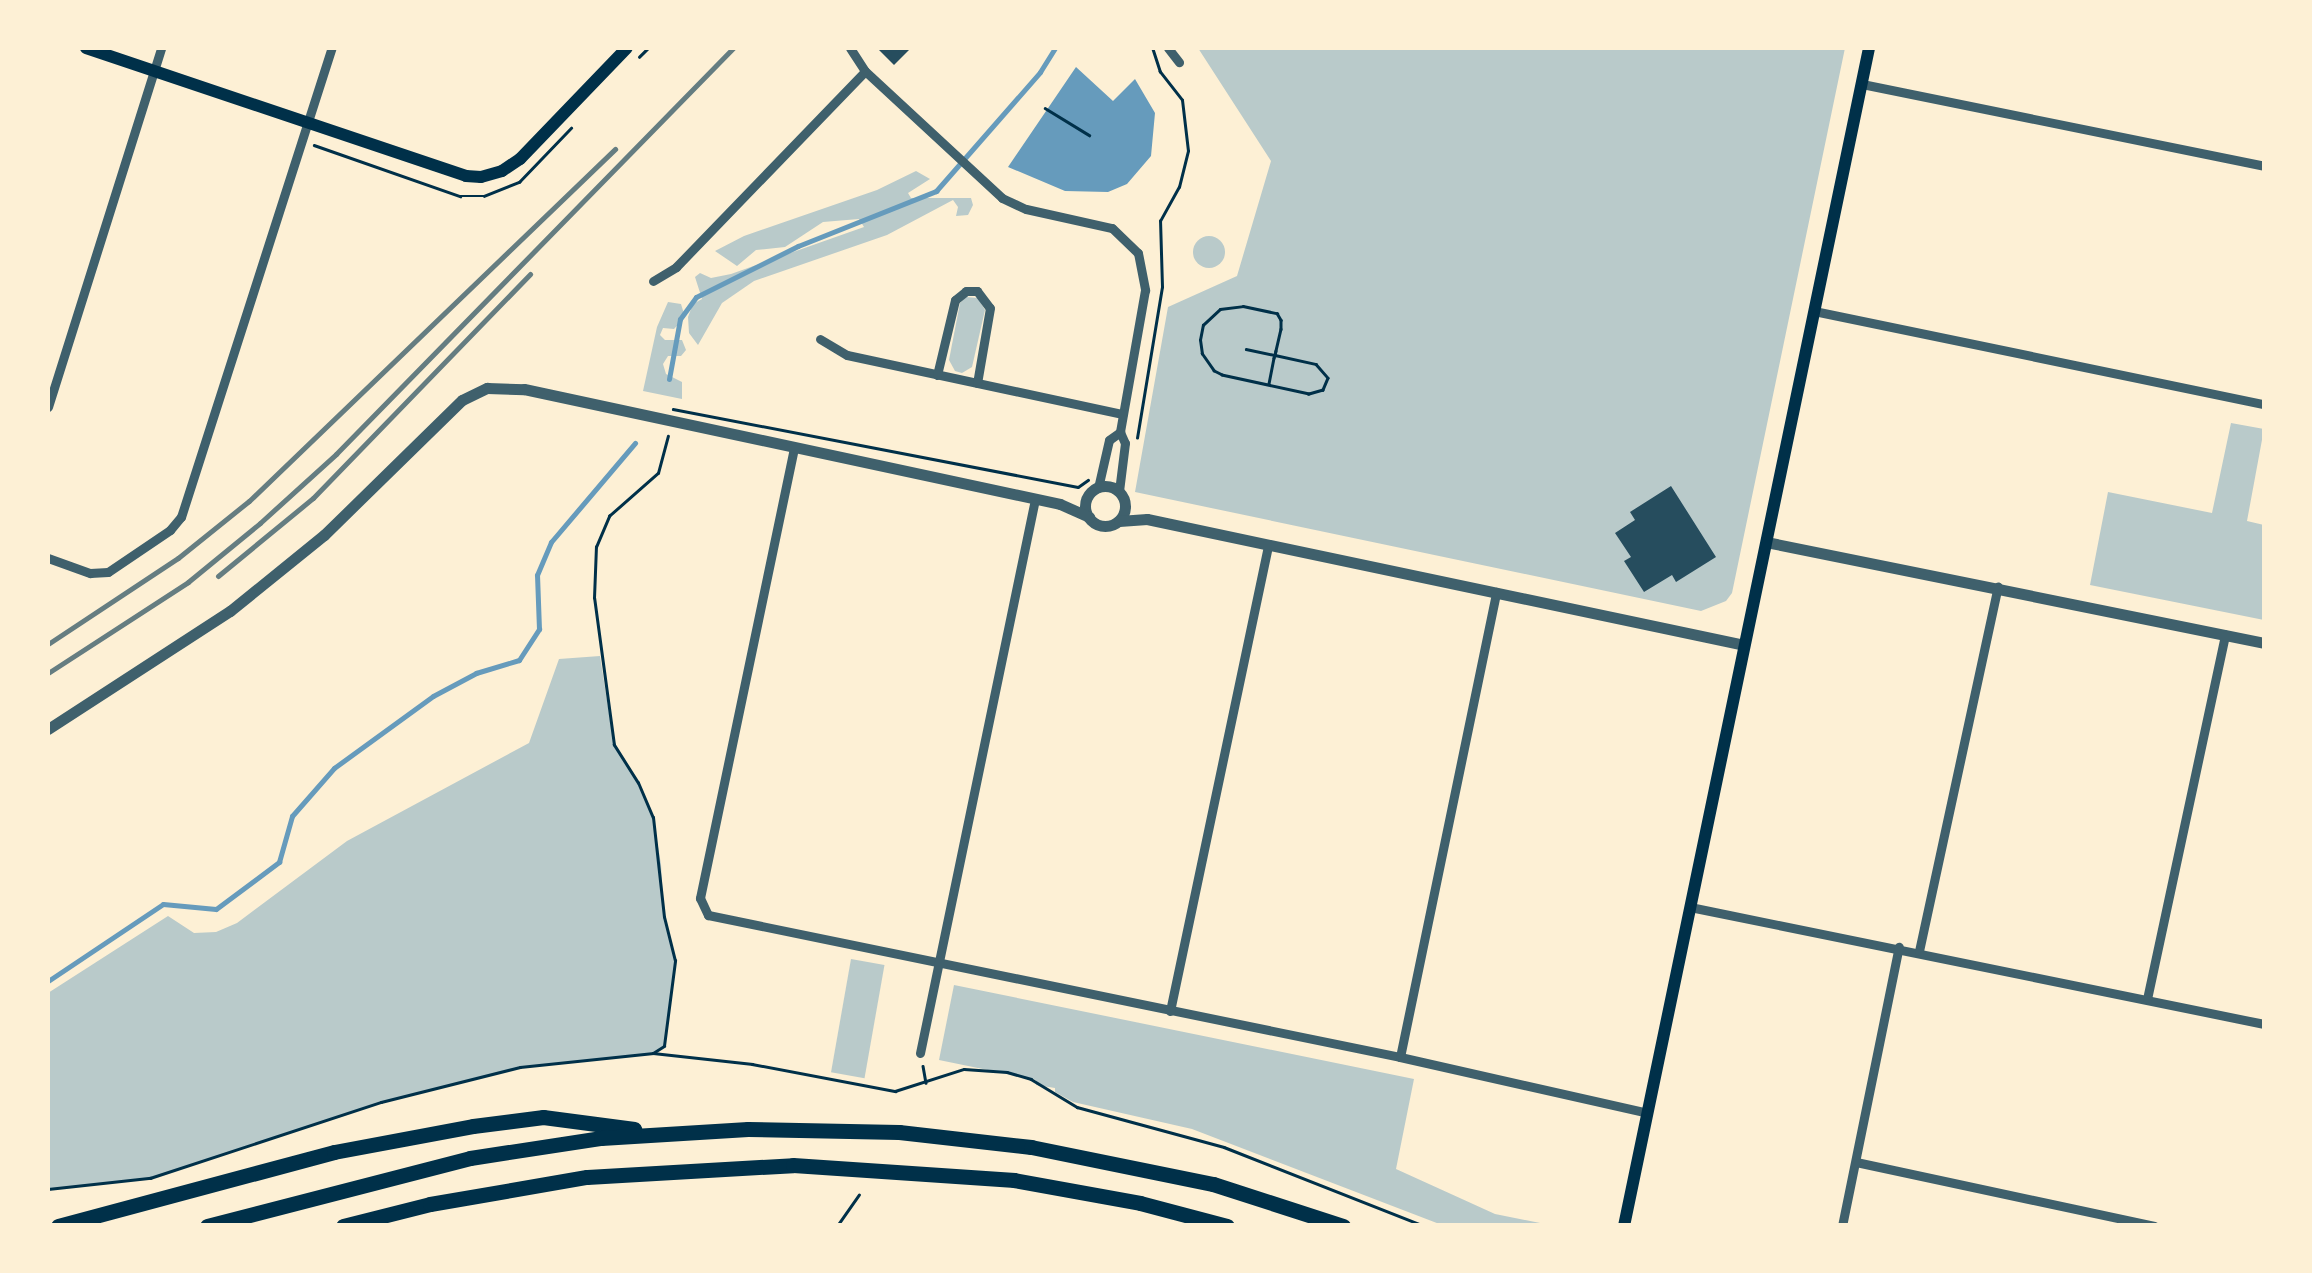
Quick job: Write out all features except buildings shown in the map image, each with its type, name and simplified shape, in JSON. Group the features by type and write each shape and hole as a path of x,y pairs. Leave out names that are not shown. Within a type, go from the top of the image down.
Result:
{"highway":[{"path":"58,1226 334,1152 473,1126 542,1117 662,1132"},
{"path":"207,1226 470,1158 662,1132 842,1129 1031,1146 1212,1184 1343,1226"},
{"path":"343,1226 586,1177 792,1166 1014,1180 1140,1203 1226,1226"}],"main road":[{"path":"86,48 310,120 466,176 502,172 533,146 627,48"},
{"path":"1624,1226 1870,48"}],"street":[{"path":"48,407 161,48"},
{"path":"48,558 90,573 108,572 170,530 181,517 332,48"},
{"path":"850,48 865,71 983,182 1020,207 1112,228 1138,253 1145,290 1120,432 1125,443 1118,520"},
{"path":"1168,48 1179,62"},
{"path":"653,281 676,266 865,71"},
{"path":"1862,84 2264,166"},
{"path":"937,375 955,300 966,290 977,291 990,308 977,384"},
{"path":"1814,312 2264,404"},
{"path":"820,339 847,354 1123,414"},
{"path":"48,729 148,668 276,575 376,487 462,400 487,388 524,389 1060,504 1106,526 1118,520 1147,519 1744,645"},
{"path":"1089,517 1087,499 1109,440 1120,432"},
{"path":"794,448 700,898 703,912 713,918 1400,1057 1648,1113"},
{"path":"1094,482 1122,497 1147,519"},
{"path":"920,1053 1035,499"},
{"path":"1060,504 1087,499"},
{"path":"1766,542 2264,643"},
{"path":"1170,1012 1268,544"},
{"path":"1919,951 1998,586"},
{"path":"1400,1057 1496,592"},
{"path":"2147,999 2225,634"},
{"path":"1690,907 1899,946 2264,1024"},
{"path":"1842,1226 1899,946"},
{"path":"1856,1162 2154,1226"}],"path":[{"path":"634,62 648,48"},
{"path":"1135,454 1162,287 1160,222 1179,188 1188,150 1182,100 1160,72 1152,48"},
{"path":"1045,108 1089,136"},
{"path":"316,146 460,196 484,196 520,182 580,119"},
{"path":"1246,349 1275,354 1322,367 1328,378 1316,394 1269,384 1214,371 1200,347 1203,325 1220,309 1230,306 1276,314 1282,328 1275,354 1269,384"},
{"path":"674,406 1078,487 1094,482"},
{"path":"653,1053 664,1046 676,962 664,917 653,818 638,782 614,746 594,598 596,547 609,516 658,473 666,443"},
{"path":"48,1189 150,1178 381,1102 520,1068 653,1053 752,1064 895,1091 927,1084 964,1069 1007,1072 1031,1079 1077,1107 1224,1147 1425,1226"},
{"path":"920,1053 927,1084"},
{"path":"837,1226 860,1194"}],"shaded area":[{"path":"1198,48 1845,48 1732,593 1726,601 1701,611 1135,492 1168,307 1237,276 1271,161"},
{"path":"916,171 930,179 908,193 911,198 971,198 973,205 968,215 956,216 958,207 953,200 887,235 754,281 722,303 698,345 689,333 688,317 693,304 702,299 695,277 700,273 711,278 731,274 864,227 859,219 823,222 785,247 756,250 737,266 715,251 744,236 877,190"},
{"path":"1209,236 1220,241 1225,252 1220,263 1209,268 1198,263 1193,252 1198,241"},
{"path":"966,297 978,298 985,310 972,367 962,373 955,371 949,360 960,303"},
{"path":"668,302 681,304 685,317 674,329 663,328 660,335 665,340 682,340 686,350 681,356 668,356 663,364 666,374 682,382 682,399 643,391 657,327"},
{"path":"2231,423 2264,429 2247,521 2264,525 2264,620 2090,585 2108,492 2212,513"},
{"path":"600,656 614,745 638,783 653,818 661,864 664,917 675,961 664,1046 653,1053 520,1067 381,1102 150,1178 48,1189 48,993 168,916 194,933 216,932 237,923 347,841 529,743 559,659"},
{"path":"851,959 884,965 865,1078 831,1072"},
{"path":"954,985 1414,1079 1396,1169 1495,1214 1550,1225 1442,1225 1192,1129 1073,1102 1055,1092 1055,1088 1036,1085 1036,1080 939,1060"}],"water":[{"path":"1076,67 1113,101 1135,79 1155,113 1151,156 1127,184 1108,192 1065,191 1008,167"}],"waterway":[{"path":"669,379 680,319 696,297 798,246 936,191 1040,72 1055,48"},
{"path":"48,981 163,904 216,909 279,862 292,816 334,768 433,696 476,673 519,660 539,629 537,575 551,542 635,443"}],"railway":[{"path":"48,673 188,582 336,454 733,48"},
{"path":"48,644 178,558 249,501 615,149"},
{"path":"218,576 313,498 530,274"}]}
